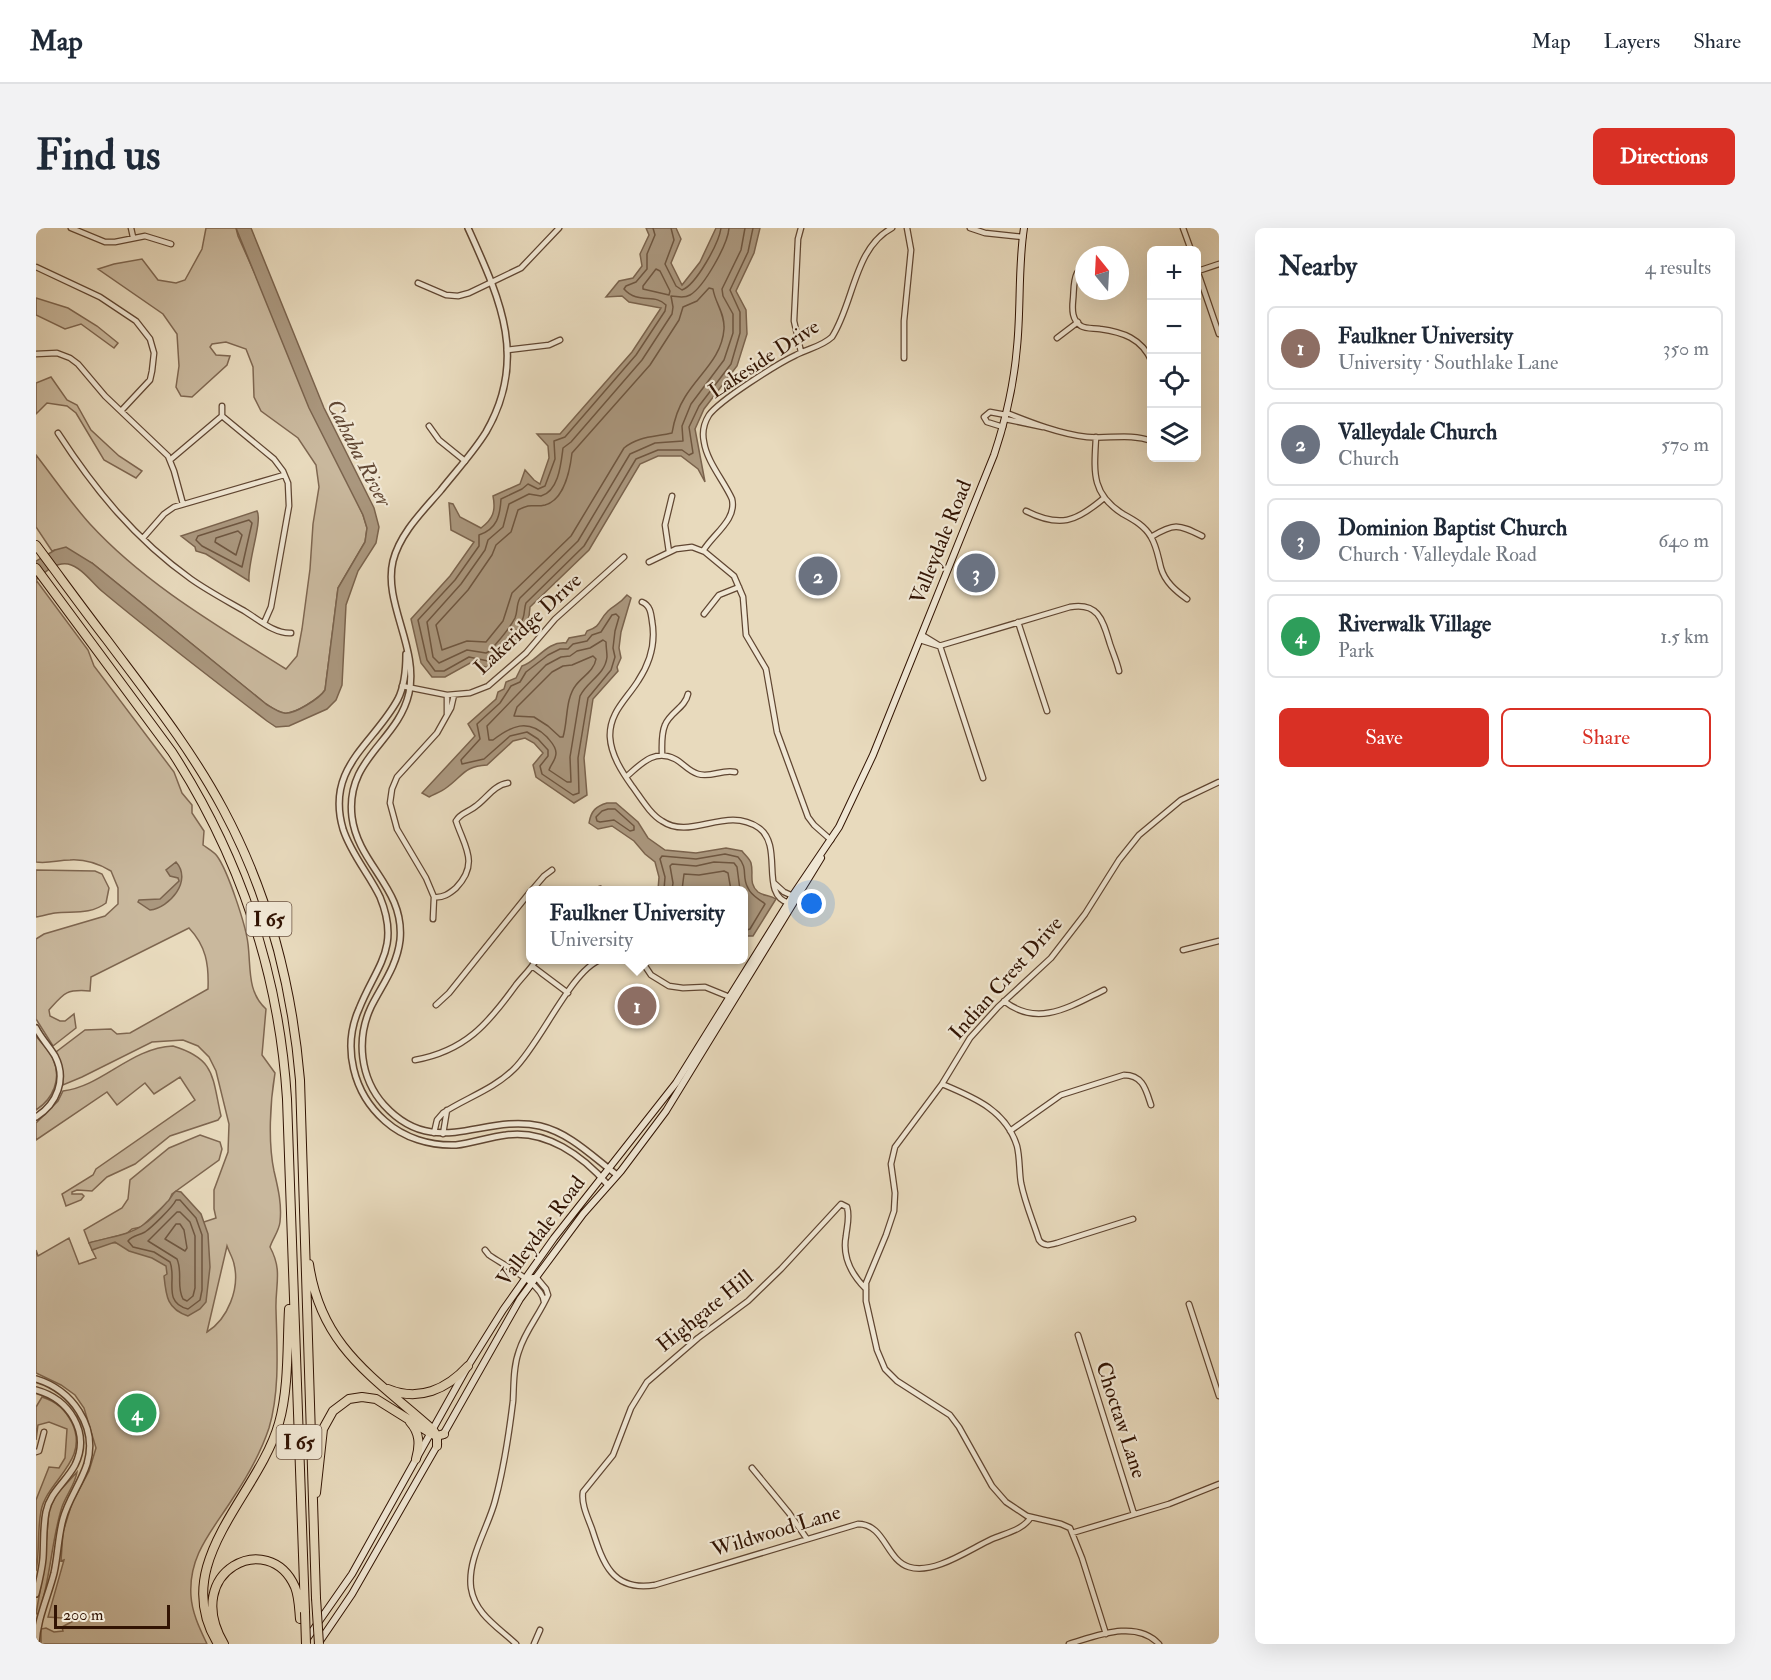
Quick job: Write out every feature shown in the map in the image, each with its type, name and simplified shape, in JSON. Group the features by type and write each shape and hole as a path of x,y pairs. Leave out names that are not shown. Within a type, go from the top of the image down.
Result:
{"highway":[{"name":"I 65","path":"36,545 169,723 208,782 241,845 267,912 282,963 296,1043 301,1101 312,1514 318,1644"},
{"name":"I 65","path":"36,568 166,744 189,779 226,849 255,923 272,984 284,1053 287,1099 302,1614 305,1644"},
{"path":"305,1243 315,1292 330,1329 355,1362 437,1436"},
{"path":"218,1644 206,1620 202,1596 204,1571 211,1551 262,1462 279,1424 284,1392 292,1272"},
{"path":"382,1386 403,1394 429,1393 452,1381 468,1366"},
{"path":"312,1514 321,1438 326,1423 333,1411 350,1400 370,1397 384,1403 437,1436"},
{"path":"408,1419 415,1427 419,1440 416,1460"},
{"path":"224,1644 214,1619 213,1594 223,1574 232,1566 242,1562 263,1560 283,1570 295,1589 302,1614"}],"main road":[{"name":"Valleydale Road","path":"305,1644 352,1574 416,1460 437,1436 468,1366 528,1281 554,1238 676,1083 732,998 844,816 873,755 921,638 1005,418 1017,347 1024,228"},
{"name":"Valleydale Road","path":"318,1644 352,1594 437,1436 520,1299 528,1281 536,1277 679,1092 787,904 794,898"}],"street":[{"path":"71,228 105,242 119,242 133,237 150,236 171,244"},
{"path":"131,228 133,237"},
{"path":"468,228 493,282 505,321 507,350 504,379 487,430 465,461 403,537 392,567 392,584 411,663 412,679 402,714 366,759 358,775 353,795 352,816 363,852 391,891 398,911 400,932 394,965 365,1022 362,1056 371,1085 385,1105 409,1124 438,1133 463,1133 512,1124 540,1126 564,1135 617,1175"},
{"path":"418,283 446,295 463,295 525,266 559,228"},
{"path":"801,228 796,264 794,321 801,352"},
{"name":"Lakeside Drive","path":"703,551 712,537 729,519 734,506 704,445 703,431 707,419 719,405 780,363 801,352 820,346 832,337 869,250 878,238 892,228"},
{"path":"904,358 904,321 911,250 907,228"},
{"path":"970,228 985,233 1023,237"},
{"path":"1183,228 1190,246"},
{"path":"1201,268 1219,264"},
{"path":"36,267 100,297 136,321 150,339 154,353 150,380 121,411"},
{"path":"1075,280 1073,315 1078,322 1084,327 1115,331 1129,336 1143,347 1147,354"},
{"path":"1201,281 1219,334"},
{"path":"1057,338 1078,322"},
{"path":"507,350 549,345 560,340"},
{"path":"36,353 57,353 78,364 92,382 170,460 183,504"},
{"path":"170,460 222,416 222,406"},
{"path":"222,416 274,459 284,475 289,490 289,506 271,607 264,622"},
{"path":"1005,418 1083,437 1123,436 1147,439"},
{"path":"429,426 434,435 465,461"},
{"path":"58,433 91,483 122,520 192,580 281,632 291,633"},
{"path":"1096,437 1095,476 1104,498 1113,507 1140,525 1151,537 1164,575 1172,587 1187,599"},
{"path":"143,538 167,511 183,504 284,475"},
{"path":"669,552 665,525 672,496"},
{"path":"1026,511 1048,520 1065,521 1084,514 1104,498"},
{"path":"1151,537 1167,527 1179,526 1202,536"},
{"path":"649,562 669,552 687,547 703,551 730,572 743,597 746,635 766,669 773,716 782,748 808,817 831,840"},
{"name":"Lakeridge Drive","path":"402,686 454,695 476,691 494,682 526,653 555,618 624,557"},
{"path":"704,614 719,595 739,587"},
{"path":"642,602 648,606 651,615 653,646 643,674 616,711 610,730 612,750 627,777 656,817 672,826 688,827 730,819 744,821 764,833 770,844 770,870 774,884 778,895 787,904"},
{"path":"921,638 940,646 1074,606 1085,606 1093,609 1101,619 1119,671"},
{"path":"1018,622 1047,711"},
{"path":"406,646 406,669 395,704 352,759 344,778 340,797 341,818 345,834 380,897 387,927 387,946 382,962 355,1017 351,1034 351,1056 355,1075 361,1091 381,1118 404,1134 436,1144 462,1144 511,1134 538,1137 566,1149 608,1185"},
{"path":"940,646 983,778"},
{"path":"662,755 664,726 686,702 688,694"},
{"path":"447,695 447,714"},
{"path":"433,919 434,897 426,878 397,829 390,803 392,789 400,771 435,737 451,708 454,695"},
{"path":"627,777 647,759 662,755 674,759 687,769 699,774 735,772"},
{"name":"Indian Crest Drive","path":"1072,1533 1070,1528 1061,1524 1031,1517 1015,1509 1001,1498 959,1427 948,1413 897,1381 885,1369 877,1350 866,1289 867,1278 894,1211 891,1164 895,1147 942,1084 970,1038 984,1021 1051,958 1090,907 1119,860 1139,835 1181,800 1219,782"},
{"path":"456,820 478,805 498,786 508,783"},
{"path":"448,819 456,820"},
{"path":"434,897 443,897 452,892 463,879 467,868 467,847 456,820"},
{"path":"536,886 543,876 552,870"},
{"path":"774,884 794,898"},
{"path":"436,1005 449,993 526,899"},
{"path":"1183,950 1219,941"},
{"path":"438,1133 437,1120 447,1110 488,1088 513,1070 529,1053 584,970 594,964"},
{"path":"643,964 651,975 669,986 705,987 732,998"},
{"path":"415,1060 446,1052 472,1037 489,1022 532,966 568,993"},
{"path":"1004,1002 1021,1012 1040,1014 1065,1008 1104,990"},
{"path":"36,1028 56,1058 60,1079 54,1101 36,1117"},
{"path":"1010,1131 1061,1095 1124,1075 1132,1076 1143,1083 1151,1105"},
{"path":"942,1084 981,1101 1000,1117 1010,1131 1017,1147 1022,1187 1042,1244 1047,1245 1133,1219"},
{"path":"436,1144 447,1110"},
{"name":"Highgate Hill","path":"596,1541 582,1500 583,1492 601,1473 616,1449 631,1408 643,1387 698,1338 748,1301 782,1269 841,1204 847,1207 849,1214 845,1241 847,1262 866,1289"},
{"path":"485,1250 541,1292 544,1302"},
{"path":"516,1644 478,1609 471,1588 471,1572 498,1489 509,1430 518,1354 548,1292 536,1277"},
{"path":"1189,1304 1219,1396"},
{"name":"Choctaw Lane","path":"1077,1335 1134,1514"},
{"path":"36,1379 58,1389 76,1407 85,1422 89,1450 84,1470 64,1515 54,1572 38,1621 36,1644"},
{"path":"36,1390 58,1399 69,1410 77,1426 80,1442 77,1460 70,1473 55,1491 46,1511 42,1571 36,1594"},
{"path":"36,1452 39,1451 44,1432"},
{"path":"752,1468 807,1539"},
{"path":"1106,1634 1072,1533 1169,1504 1219,1484"},
{"name":"Wildwood Lane","path":"596,1541 605,1565 612,1575 624,1583 643,1587 854,1525 868,1525 877,1532 899,1562 909,1568 922,1568 957,1558 1023,1526 1031,1517"},
{"path":"534,1644 540,1630"},
{"path":"1069,1644 1126,1631 1141,1632 1159,1644"}],"shaded area":[{"path":"206,228 236,228 367,528 365,542 338,588 325,690 306,705 288,713 279,712 266,704 92,563 55,550 52,551 36,527 36,455 90,524 111,546 158,585 286,669 297,656 319,487 316,465 298,438 261,411 254,397 253,367 246,349 226,342 212,344 210,347 216,355 230,356 227,365 192,397 181,396 176,387 179,366 177,334 163,314 98,269 142,259 158,280 176,283 185,280 202,249"},
{"path":"36,298 68,308 97,326 118,343 114,348 81,324 65,329 36,315"},
{"path":"51,377 67,400 77,405 91,430 119,456 142,471 136,478 104,460 76,413 67,406 47,403 36,414 36,383"},
{"path":"36,580 88,650 94,666 174,772 182,793 192,805 192,813 204,831 203,845 217,856 231,886 247,936 253,987 266,1009 262,1055 275,1073 270,1135 280,1209 279,1225 270,1247 276,1263 278,1278 275,1399 273,1414 262,1446 243,1482 203,1544 193,1568 192,1602 207,1644 41,1644 41,1629 46,1628 54,1632 63,1631 62,1627 77,1619 48,1617 64,1560 61,1561 63,1532 72,1503 89,1471 96,1448 84,1408 75,1395 61,1385 36,1373 36,1250 38,1256 69,1238 79,1264 96,1258 92,1250 105,1244 117,1243 126,1248 216,1218 214,1190 228,1152 229,1124 216,1071 209,1057 198,1046 183,1040 152,1042 63,1085 61,1065 56,1052 85,1030 111,1029 117,1034 130,1033 208,989 208,971 203,949 189,928 91,977 90,991 66,993 49,1010 50,1016 65,1021 74,1014 76,1028 53,1046 36,1019 36,939 44,934 105,916 118,904 118,888 111,871 102,866 81,860 36,862","holes":["227,1246 235,1273 234,1293 221,1319 207,1332"]},
{"path":"36,870 95,871 102,874 109,888 106,903 88,911 36,917"},
{"path":"36,1036 52,1056 57,1074 51,1094 36,1110"},
{"path":"173,1046 197,1057 210,1071 221,1116 218,1120 170,1136 135,1164 107,1177 92,1191 72,1192 72,1194 84,1196 81,1200 66,1206 62,1194 93,1175 96,1169 195,1100 180,1077 154,1094 145,1083 117,1105 107,1092 36,1140 36,1123 58,1101 63,1091 91,1082 143,1053"},
{"path":"200,1135 220,1142 222,1149 219,1160 172,1194 169,1201 141,1227 132,1229 126,1234 89,1243 84,1230 122,1208 128,1199 130,1180 169,1148"},
{"path":"42,1397 52,1401 63,1410 72,1423 76,1436 76,1448 66,1470 51,1490 41,1511 36,1571 36,1500 49,1467 59,1468 65,1458 67,1429 49,1422 38,1425 36,1440 36,1407"},
{"path":"77,1472 62,1507 43,1600 39,1613 36,1614 44,1568 49,1510 56,1495"}],"water":[{"path":"236,228 251,228 324,408 374,508 379,527 376,543 358,571 346,605 342,685 336,700 327,709 289,726 276,727 267,721 205,674 73,566 63,564 50,568 36,580 36,561 55,550 66,547 92,563 275,709 288,713 300,709 325,690 338,588 365,542 367,528 363,515 309,408"},
{"path":"646,228 676,228 681,239 671,263 682,285 700,262 716,228 760,228 754,253 736,291 746,310 747,334 737,366 704,409 695,429 705,482 698,469 681,456 658,456 640,464 589,550 530,607 522,633 504,656 490,668 470,663 445,677 432,677 421,663 411,619 450,576 474,542 451,530 449,503 453,504 460,517 481,528 493,514 493,496 520,484 525,470 540,484 549,458 548,446 537,434 560,434 632,352 661,308 629,302 622,296 606,297 619,281 633,278 642,266 640,254 649,235"},
{"path":"257,511 258,523 249,581 206,554 196,551 195,547 181,536"},
{"path":"627,595 631,598 621,632 619,648 621,658 617,667 618,671 593,699 584,758 587,795 574,803 536,777 533,765 543,753 534,743 525,738 513,741 487,765 473,767 464,772 442,791 429,797 422,793 475,736 468,724 496,699 498,692 504,689 506,682 516,678 522,666 553,645 566,643 569,638 585,635"},
{"path":"616,803 638,822 648,838 665,850 696,853 726,848 742,851 751,863 752,882 755,889 776,899 753,936 748,936 748,886 658,886 659,877 655,862 634,841 612,826 598,829 589,823 591,815 600,806"},
{"path":"176,862 181,869 182,877 171,899 150,910 138,902 139,900 160,899 179,881 178,878 170,876 166,870"},
{"path":"176,1191 181,1192 201,1214 208,1234 210,1267 206,1302 200,1309 188,1316 176,1310 169,1301 164,1276 167,1274 166,1266 152,1258 129,1251 115,1242 92,1250 89,1243 137,1229 156,1214"}],"place":[{"name":"Dominion Baptist Church","path":"976,573"},
{"name":"Valleydale Church","path":"818,576"},
{"name":"Faulkner University","path":"637,1006"},
{"name":"Riverwalk Village","path":"137,1413"}],"water label":[{"name":"Cahaba River","path":"359,453"}]}
